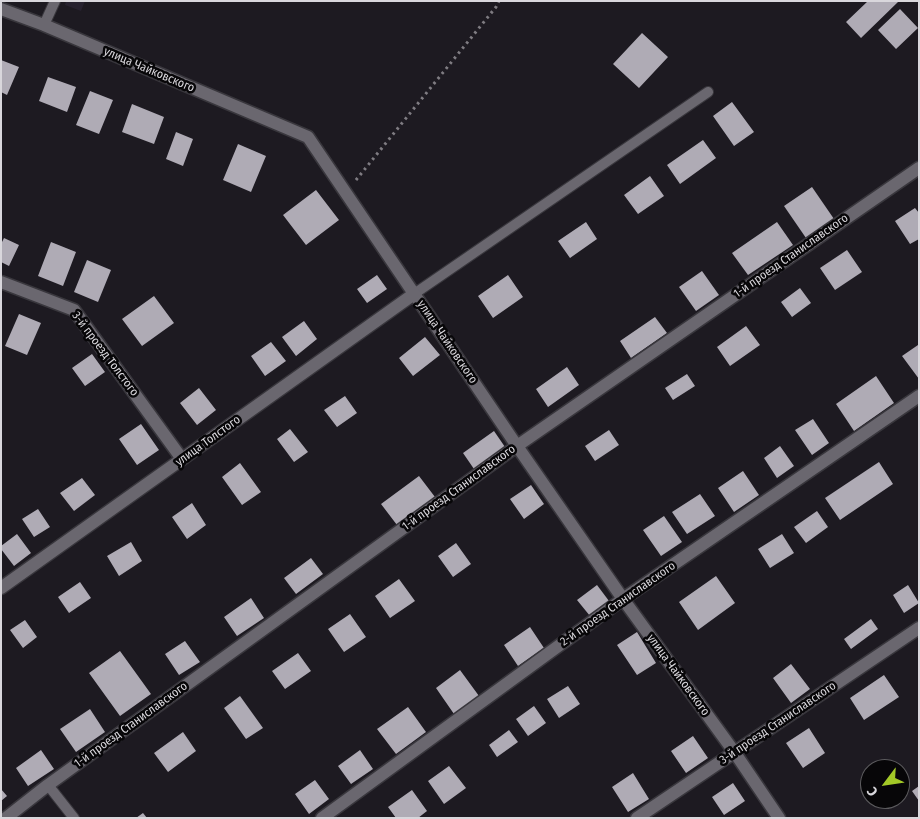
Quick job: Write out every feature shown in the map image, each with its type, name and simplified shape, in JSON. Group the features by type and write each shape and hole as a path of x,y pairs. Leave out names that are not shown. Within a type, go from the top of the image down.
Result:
{"street":[{"name":"улица Чайковского","path":"5,7 308,137 517,446 623,599 735,752 779,818"},
{"name":"1-й проезд Станиславского","path":"6,818 48,785 517,446 919,168"},
{"name":"3-й проезд Толстого","path":"1,282 74,310 182,459"},
{"name":"улица Толстого","path":"1,588 414,294"},
{"name":"2-й проезд Станиславского","path":"322,818 623,599 919,396"},
{"name":"3-й проезд Станиславского","path":"638,818 919,628"}],"lane":[{"path":"44,25 55,1"},
{"path":"414,294 708,92"},
{"path":"48,785 74,818"}],"path":[{"path":"346,193 499,1"}],"shaded area":[{"path":"66,1 85,1 81,11 65,5"}],"building":[{"path":"868,1 898,2 861,38 846,22"},
{"path":"900,9 918,28 896,49 878,30"},
{"path":"642,33 668,57 639,88 613,64"},
{"path":"1,60 19,67 7,95 1,92"},
{"path":"48,77 76,87 67,112 39,101"},
{"path":"90,91 113,100 99,134 76,125"},
{"path":"732,102 754,132 734,146 713,116"},
{"path":"132,104 164,117 154,144 122,132"},
{"path":"176,132 193,139 183,166 166,159"},
{"path":"703,140 716,158 680,184 667,165"},
{"path":"238,144 266,156 251,192 223,180"},
{"path":"650,176 664,196 638,214 624,195"},
{"path":"812,187 834,219 806,238 784,206"},
{"path":"316,190 339,220 306,245 283,215"},
{"path":"915,208 919,213 919,239 910,244 895,221"},
{"path":"586,222 597,239 570,258 558,241"},
{"path":"777,222 793,245 748,275 732,253"},
{"path":"4,238 19,245 9,266 1,262 1,244"},
{"path":"51,242 76,252 63,286 38,276"},
{"path":"847,250 862,272 835,290 820,268"},
{"path":"87,260 111,270 98,302 74,292"},
{"path":"702,271 719,295 696,311 679,287"},
{"path":"377,275 387,289 367,303 357,289"},
{"path":"508,275 523,297 493,318 478,296"},
{"path":"800,288 811,303 792,317 781,302"},
{"path":"154,296 174,323 142,346 122,319"},
{"path":"19,314 41,323 27,355 5,346"},
{"path":"655,317 667,333 631,358 620,341"},
{"path":"304,321 317,339 296,356 282,337"},
{"path":"746,326 760,345 730,366 717,347"},
{"path":"425,337 440,355 413,376 399,358"},
{"path":"271,342 286,361 265,376 251,356"},
{"path":"919,346 919,379 902,356"},
{"path":"92,354 105,372 85,386 72,368"},
{"path":"567,367 579,385 548,407 536,389"},
{"path":"687,374 695,386 673,400 665,388"},
{"path":"876,376 894,403 854,431 836,404"},
{"path":"199,388 216,410 197,425 180,403"},
{"path":"345,396 357,413 337,427 324,410"},
{"path":"813,419 829,443 812,455 795,430"},
{"path":"141,424 159,450 137,465 119,439"},
{"path":"290,429 308,452 294,462 277,439"},
{"path":"609,430 619,445 595,461 585,446"},
{"path":"494,431 505,447 474,469 463,453"},
{"path":"780,446 794,466 777,478 764,458"},
{"path":"879,462 893,484 840,520 825,498"},
{"path":"240,463 261,492 242,505 222,477"},
{"path":"743,471 759,495 734,512 718,488"},
{"path":"419,476 435,497 397,525 381,504"},
{"path":"82,478 95,495 74,511 60,493"},
{"path":"531,485 544,504 524,519 510,499"},
{"path":"700,494 715,516 687,534 672,512"},
{"path":"192,503 206,525 187,539 172,517"},
{"path":"38,509 50,527 34,537 22,519"},
{"path":"817,511 828,527 806,543 794,527"},
{"path":"664,516 682,542 661,556 643,530"},
{"path":"17,534 31,553 14,566 1,549 1,546"},
{"path":"782,534 794,553 770,568 758,549"},
{"path":"131,542 142,561 119,576 107,556"},
{"path":"456,543 471,564 453,577 438,556"},
{"path":"311,558 323,574 296,594 284,578"},
{"path":"716,576 735,603 698,630 679,602"},
{"path":"399,579 415,601 390,618 375,596"},
{"path":"80,582 91,598 69,613 58,597"},
{"path":"597,585 609,601 590,616 577,600"},
{"path":"908,585 919,603 904,613 893,595"},
{"path":"251,598 264,618 237,636 224,617"},
{"path":"350,614 366,637 344,652 328,629"},
{"path":"871,619 878,629 851,649 844,639"},
{"path":"25,620 37,637 23,648 10,630"},
{"path":"530,627 544,648 518,666 504,645"},
{"path":"637,632 656,663 637,675 617,645"},
{"path":"185,641 200,662 179,675 165,654"},
{"path":"120,651 151,694 120,716 89,673"},
{"path":"298,653 311,671 285,689 272,671"},
{"path":"791,664 810,689 791,703 773,678"},
{"path":"460,670 479,696 454,714 436,688"},
{"path":"884,675 899,697 864,720 850,698"},
{"path":"568,686 580,704 559,718 547,699"},
{"path":"240,696 263,728 246,739 224,708"},
{"path":"534,706 546,723 528,736 516,719"},
{"path":"408,707 426,732 396,754 377,729"},
{"path":"90,709 105,732 76,752 60,729"},
{"path":"809,728 825,753 803,768 786,743"},
{"path":"509,730 518,742 497,757 489,745"},
{"path":"183,732 196,751 168,772 154,753"},
{"path":"693,736 708,758 686,773 671,751"},
{"path":"41,750 54,769 28,786 16,768"},
{"path":"360,750 373,769 351,784 338,766"},
{"path":"449,766 466,788 444,804 428,781"},
{"path":"633,773 649,799 628,812 612,787"},
{"path":"315,780 329,799 309,814 295,794"},
{"path":"733,783 745,801 724,815 712,797"},
{"path":"919,786 919,801 912,791"},
{"path":"1,789 7,796 1,801"},
{"path":"412,790 427,811 418,818 396,818 388,807"},
{"path":"143,813 147,818 136,818"}]}
